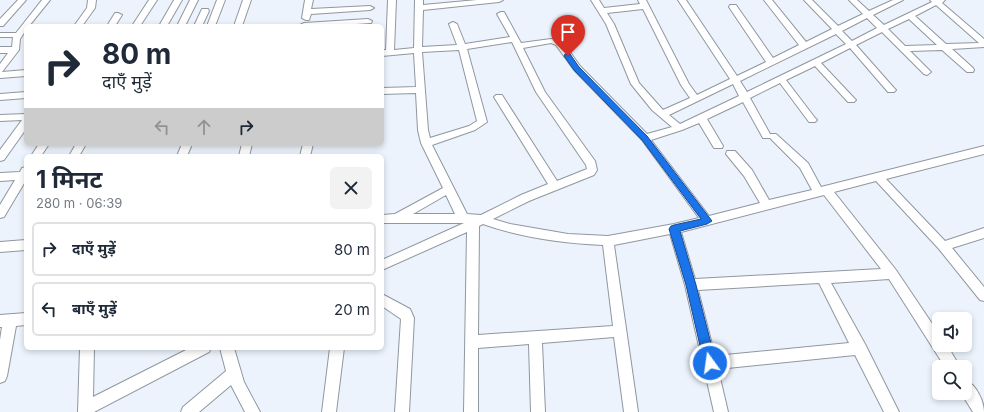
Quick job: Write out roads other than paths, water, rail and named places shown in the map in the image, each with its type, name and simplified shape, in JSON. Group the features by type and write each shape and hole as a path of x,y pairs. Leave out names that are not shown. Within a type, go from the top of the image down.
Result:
{"street":[{"path":"0,24 22,0"},
{"path":"29,24 46,0"},
{"path":"79,24 91,8 92,0"},
{"path":"137,24 153,0"},
{"path":"164,24 178,0"},
{"path":"182,24 194,0"},
{"path":"213,24 221,0"},
{"path":"239,24 247,0"},
{"path":"304,24 308,0"},
{"path":"392,0 386,53 517,42 546,41 559,43 577,68 644,138 707,221"},
{"path":"471,412 472,220 449,189 426,143 420,90 418,51 419,4 499,0"},
{"path":"595,0 610,24 635,84 662,114 679,128"},
{"path":"682,0 736,81 769,136 804,166 823,192 892,274 932,334"},
{"path":"768,0 805,47"},
{"path":"808,0 851,44 891,90"},
{"path":"853,0 927,72"},
{"path":"662,114 736,81 771,62 838,31 896,1"},
{"path":"644,138 679,128 701,118 910,16 937,1 984,44"},
{"path":"601,11 643,3 685,85 695,99"},
{"path":"307,12 371,4 368,23 347,24"},
{"path":"733,7 771,62"},
{"path":"199,24 205,11"},
{"path":"384,264 472,220 590,172 593,168 541,92 517,42 501,14"},
{"path":"112,24 118,15"},
{"path":"910,16 970,70"},
{"path":"426,143 472,128 482,122 462,47 453,24"},
{"path":"0,35 20,37 15,50 0,70"},
{"path":"904,49 984,44"},
{"path":"0,50 15,50"},
{"path":"816,62 851,100"},
{"path":"0,75 24,73"},
{"path":"781,79 812,120"},
{"path":"384,92 420,90"},
{"path":"0,97 24,95"},
{"path":"499,96 554,186"},
{"path":"0,118 24,117"},
{"path":"701,118 718,146"},
{"path":"0,157 24,125"},
{"path":"384,219 398,217 472,220 542,235 568,239 608,241 674,229 879,178 984,150"},
{"path":"731,154 748,173 767,206"},
{"path":"0,177 24,174"},
{"path":"0,214 3,204 24,175"},
{"path":"879,178 943,246 984,296"},
{"path":"398,217 449,189"},
{"path":"674,229 691,285 721,412"},
{"path":"943,246 984,234"},
{"path":"608,241 631,412"},
{"path":"0,246 24,244"},
{"path":"691,285 823,279 892,274"},
{"path":"823,279 892,412"},
{"path":"384,301 405,313 408,318 402,412"},
{"path":"0,376 5,321 24,319"},
{"path":"472,342 620,331"},
{"path":"535,338 538,412"},
{"path":"710,363 860,348"},
{"path":"87,350 85,410 200,350"},
{"path":"227,350 233,374 242,397 253,412"},
{"path":"329,412 337,350"},
{"path":"188,412 233,374"},
{"path":"972,397 981,412"}]}
